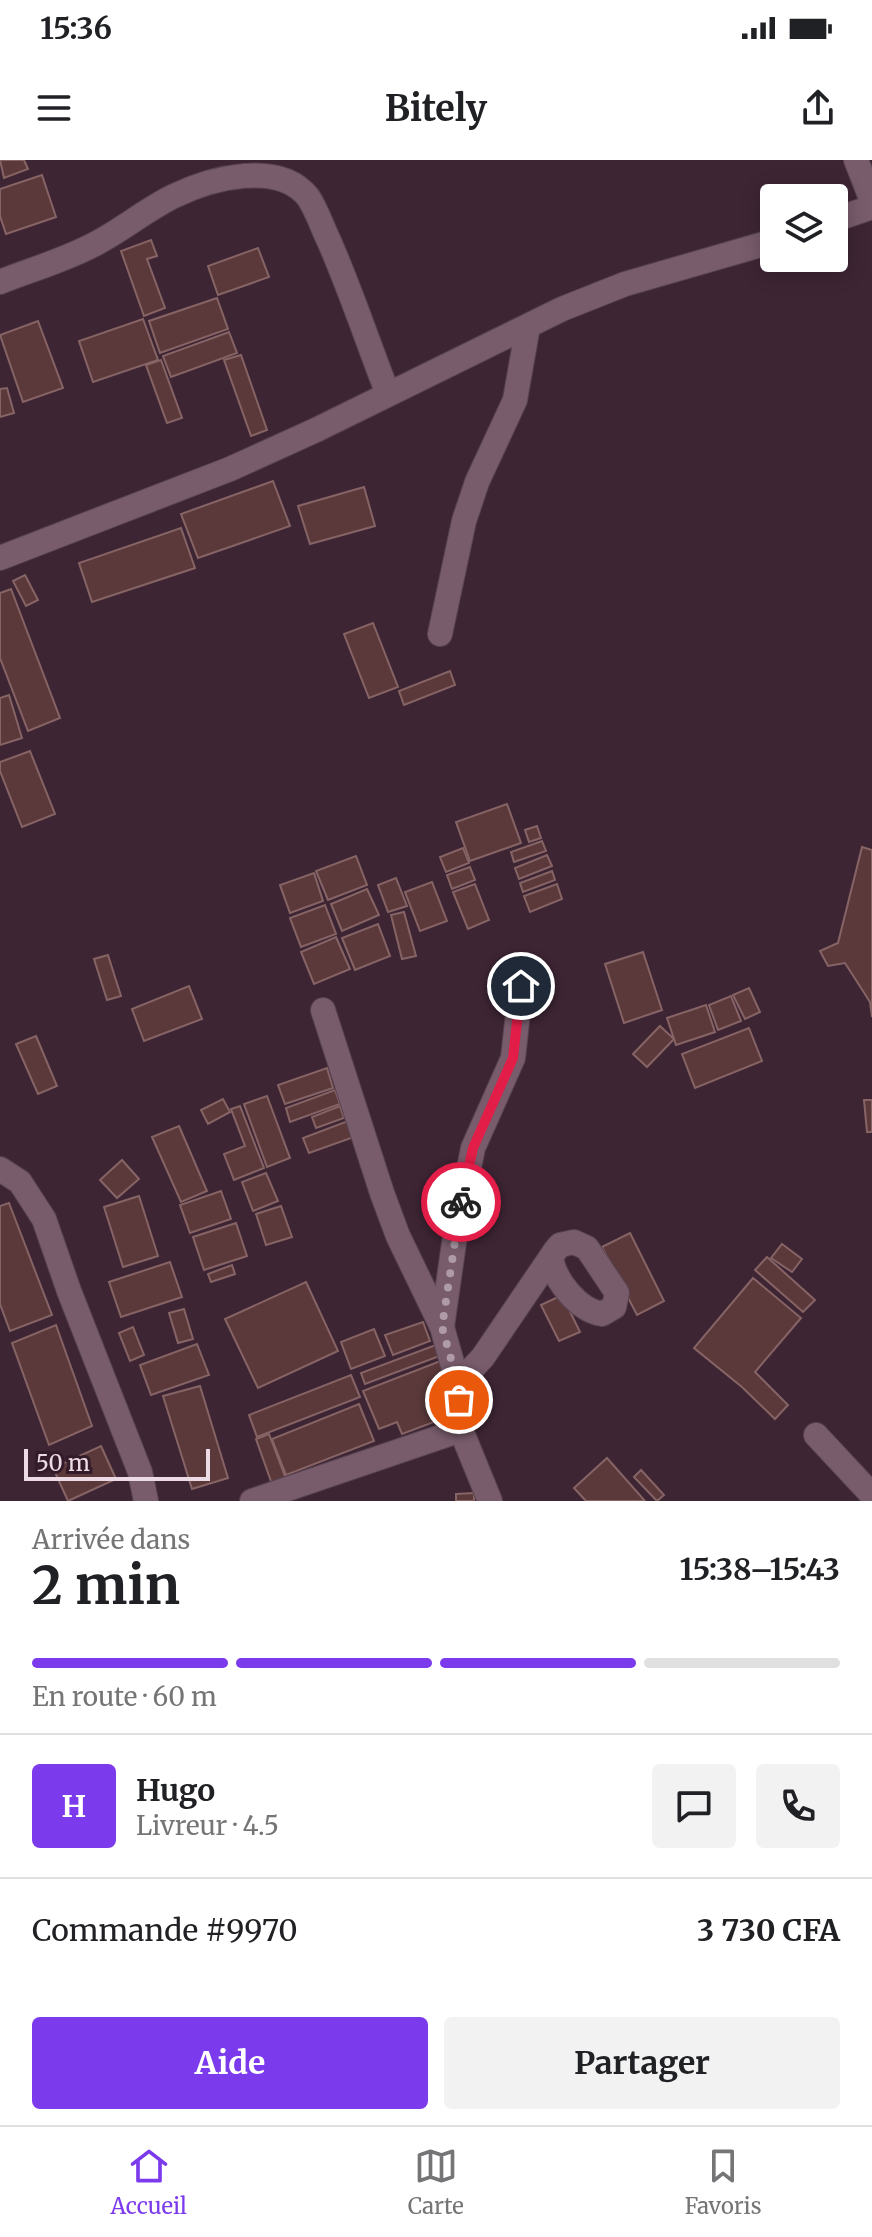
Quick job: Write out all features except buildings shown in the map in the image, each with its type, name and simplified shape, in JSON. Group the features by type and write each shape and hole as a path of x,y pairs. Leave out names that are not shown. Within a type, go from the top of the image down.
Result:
{"street":[{"path":"848,214 872,204 856,160"},
{"path":"0,282 88,248 174,196 208,183 232,176 258,174 286,178 309,199 336,258 388,394"},
{"path":"0,558 230,469 528,326 625,284 760,245"},
{"path":"440,634 464,521 477,482 515,400 528,326"},
{"path":"442,1327 473,1148 513,1058 521,986"},
{"path":"323,1010 398,1236 442,1327 458,1384 461,1430 490,1501"},
{"path":"0,1169 20,1182 44,1219 140,1472 146,1501"},
{"path":"458,1384 483,1357 551,1258"},
{"path":"252,1501 461,1430"},
{"path":"816,1435 872,1495"}],"way so far":[{"path":"459,1400 458,1384 442,1327 461,1202"}],"route":[{"path":"461,1202 473,1148 513,1058 521,986"}]}
